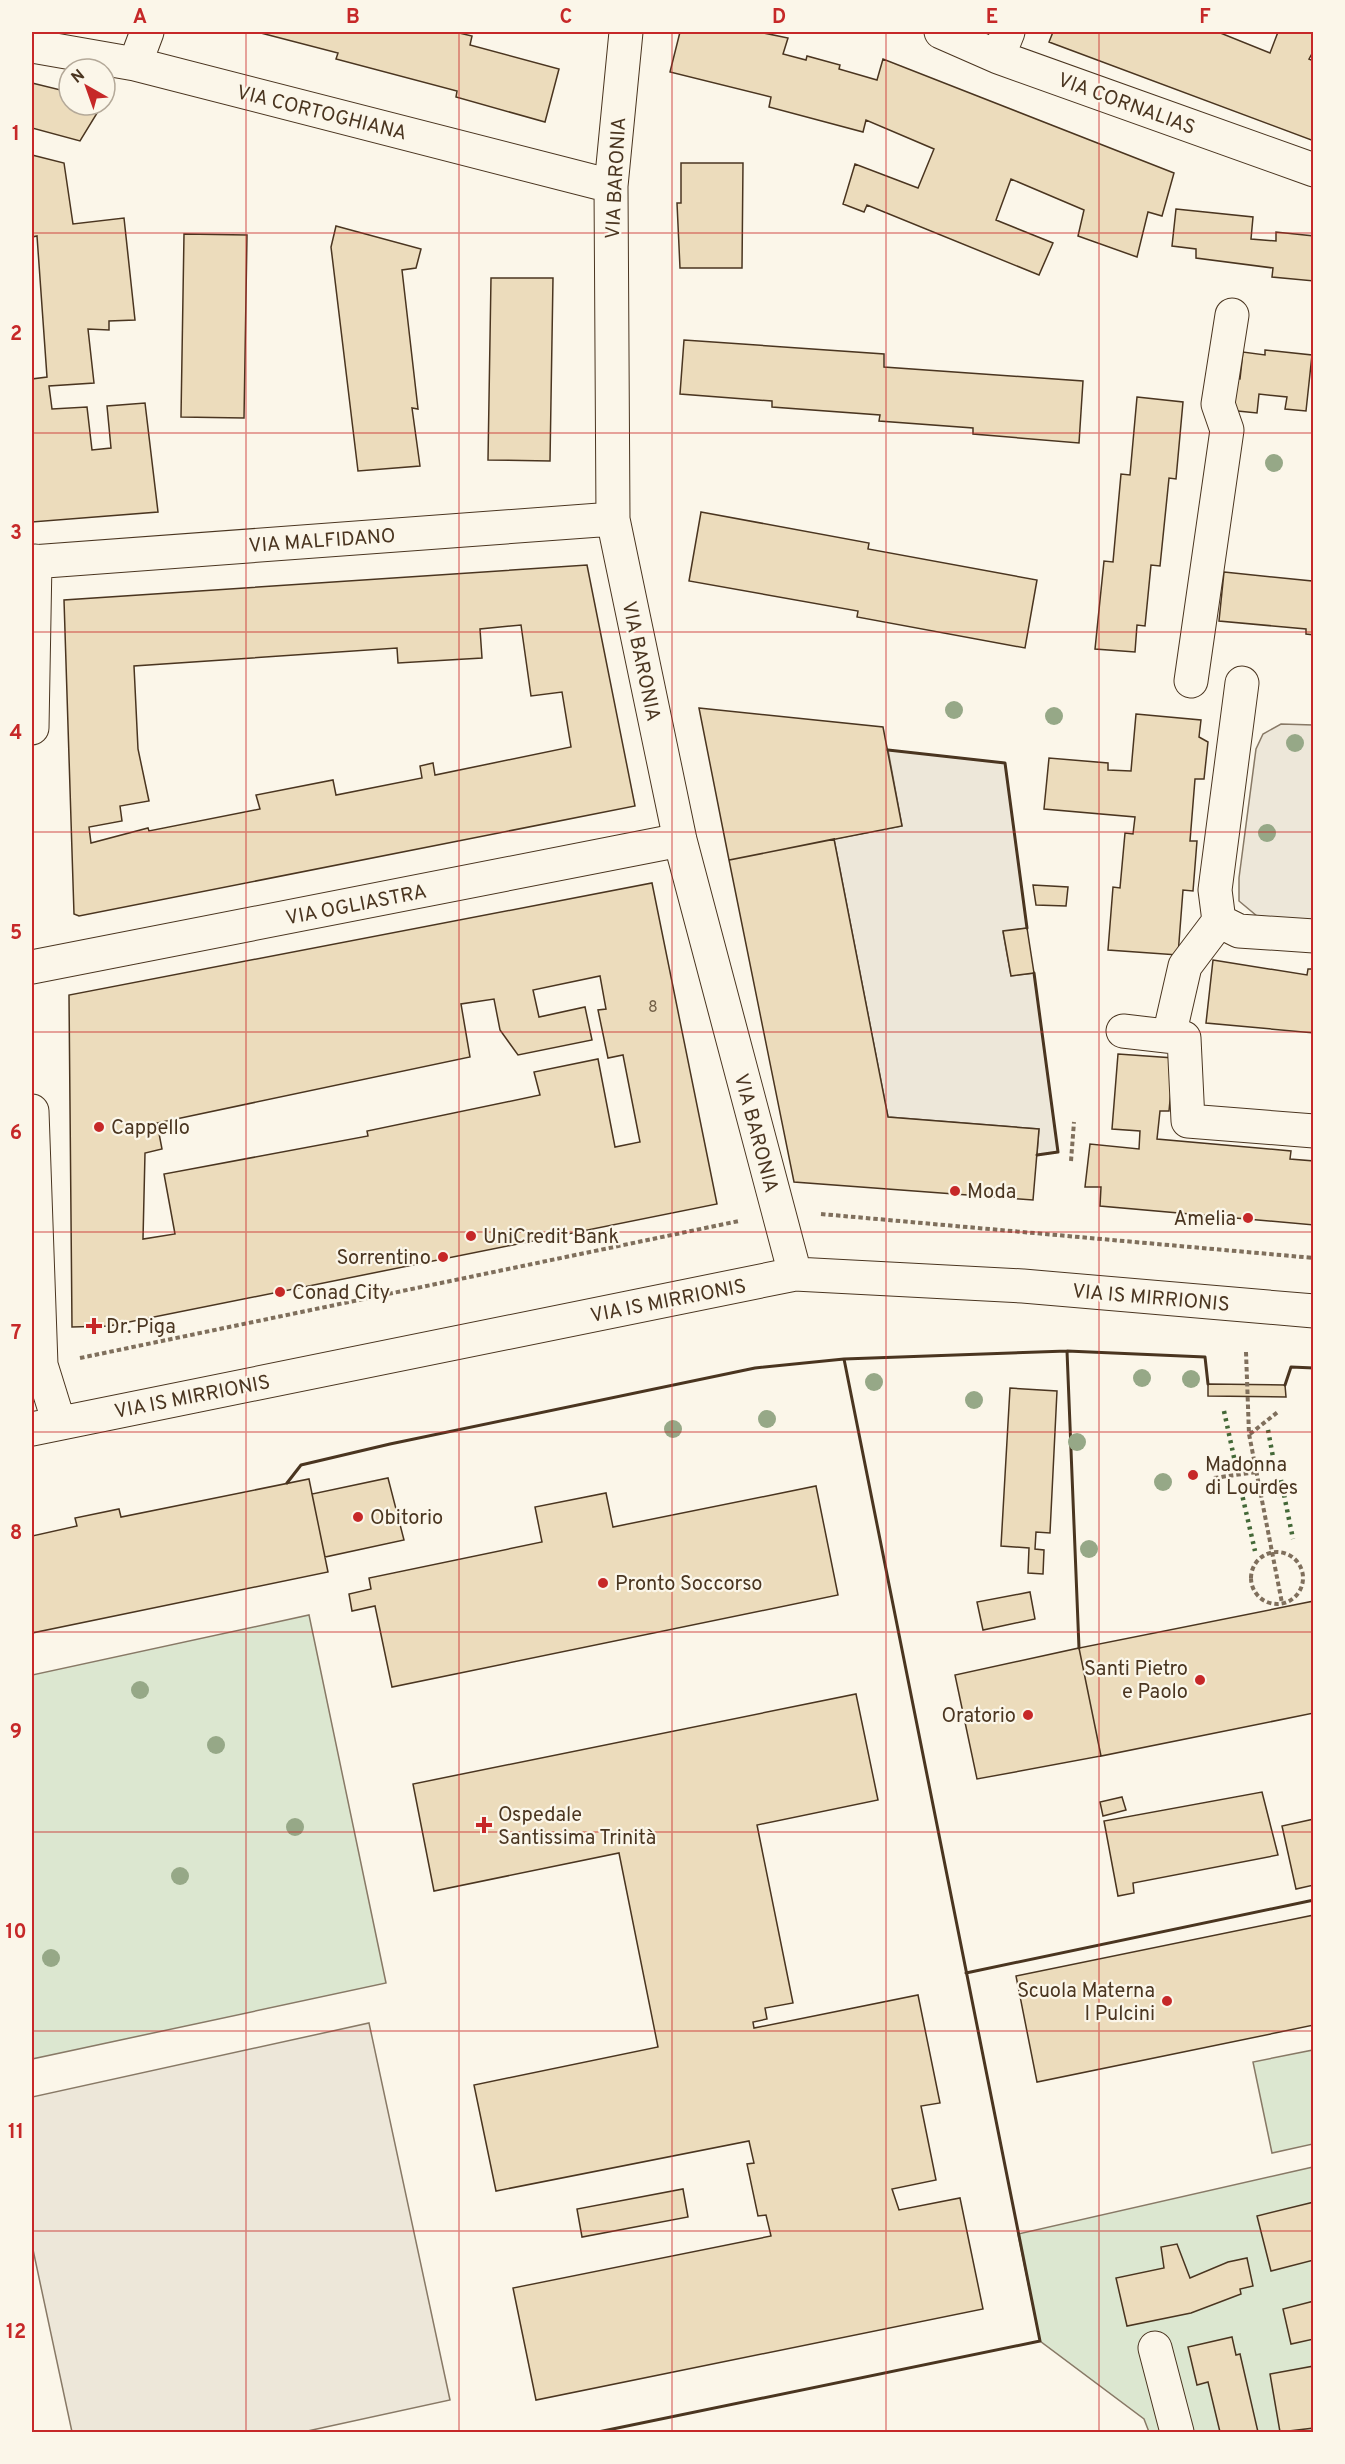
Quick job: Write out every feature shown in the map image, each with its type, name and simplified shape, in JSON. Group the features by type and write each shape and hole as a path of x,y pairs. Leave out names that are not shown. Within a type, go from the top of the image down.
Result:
{"street":[{"path":"135,64 147,32"},
{"name":"VIA BARONIA","path":"626,32 611,186 613,519 680,840 795,1274"},
{"name":"VIA CORNALIAS","path":"941,32 1003,44 1314,170"},
{"name":"VIA CORTOGHIANA","path":"32,46 135,64 611,186"},
{"path":"1191,681 1227,430 1218,404 1232,315"},
{"name":"VIA MALFIDANO","path":"33,562 613,519"},
{"path":"32,728 33,562"},
{"path":"1169,1036 1185,966 1219,921 1215,890 1242,683"},
{"name":"VIA OGLIASTRA","path":"32,967 680,840"},
{"path":"1219,921 1239,931 1314,936"},
{"path":"1123,1031 1184,1038 1188,1121 1314,1131"},
{"path":"32,1111 45,1426"},
{"name":"VIA IS MIRRIONIS","path":"45,1426 795,1274 1023,1286 1314,1311"},
{"path":"1155,2348 1177,2433"}],"path":[{"path":"1071,1161 1074,1122"},
{"path":"1246,1352 1249,1434 1282,1603"},
{"path":"1249,1434 1278,1411"},
{"path":"1215,1478 1257,1472"},
{"path":"1273,1553 1288,1555 1300,1566 1303,1574 1304,1582 1297,1596 1282,1603 1273,1604 1258,1596 1251,1579 1257,1562 1273,1553"}],"green space":[{"path":"309,1615 386,1983 32,2059 32,1675"},
{"path":"1313,2050 1313,2144 1272,2153 1253,2062"},
{"path":"1313,2167 1313,2432 1149,2432 1144,2419 1040,2341 1018,2234"}],"shaded area":[{"path":"1281,724 1313,725 1313,921 1257,916 1239,901 1239,878 1256,749 1263,734"},
{"path":"888,750 1005,763 1027,928 1003,932 1011,976 1034,973 1058,1152 1037,1155 1039,1129 888,1117 834,839 902,826"},
{"path":"369,2023 450,2400 303,2432 72,2432 32,2245 32,2097"}],"building":[{"path":"257,32 455,32 472,36 470,45 559,69 545,122 456,97 457,91 336,59 338,53"},
{"path":"680,32 759,32 788,38 783,54 806,60 807,56 840,65 839,69 877,80 883,59 1174,173 1162,216 1148,212 1137,257 1078,236 1084,210 1011,179 996,220 1053,243 1039,275 867,205 864,212 843,204 855,164 918,188 934,149 866,120 863,132 769,107 771,97 670,72"},
{"path":"1053,32 1218,32 1270,53 1278,32 1314,32 1314,50 1309,59 1314,61 1314,141 1049,42"},
{"path":"32,83 57,89 57,117 95,117 80,141 32,128"},
{"path":"32,155 64,163 73,224 124,218 135,320 109,321 109,330 88,329 94,383 49,386 52,409 87,407 92,450 111,448 107,406 145,403 158,512 32,522 32,379 47,377 37,236 32,237"},
{"path":"681,163 743,163 742,268 680,268 677,203 681,203"},
{"path":"1176,209 1253,217 1251,239 1276,241 1276,232 1314,236 1314,281 1272,277 1273,268 1196,258 1196,249 1172,246"},
{"path":"336,226 421,249 416,268 402,270 418,409 412,408 420,466 358,471 331,247"},
{"path":"184,234 247,235 244,418 181,417"},
{"path":"491,278 553,278 550,461 488,460"},
{"path":"684,340 884,354 884,367 1083,381 1079,443 973,434 973,428 879,421 880,415 772,407 772,401 680,394"},
{"path":"1265,350 1312,355 1306,411 1285,409 1287,397 1259,394 1257,413 1228,410 1232,378 1240,379 1243,352 1265,355"},
{"path":"1137,397 1183,402 1176,479 1169,478 1160,566 1151,565 1145,626 1137,625 1135,652 1095,649 1104,561 1113,562 1121,474 1130,475"},
{"path":"701,512 869,543 868,549 1037,580 1025,648 857,617 858,611 689,581"},
{"path":"587,565 635,806 79,916 74,914 64,600","holes":["521,625 531,696 562,692 571,747 435,775 433,763 420,766 422,778 336,795 333,780 256,795 260,809 149,831 148,828 91,843 89,827 122,821 120,806 149,801 138,749 134,666 397,648 398,663 482,658 480,629"]},
{"path":"1224,572 1312,581 1314,635 1306,634 1306,629 1219,621"},
{"path":"699,708 883,727 902,826 729,860"},
{"path":"1136,714 1201,720 1199,737 1208,742 1204,779 1195,779 1190,841 1197,841 1193,891 1183,890 1178,955 1108,950 1113,887 1120,888 1125,833 1133,834 1135,817 1044,809 1049,758 1108,763 1108,770 1131,771"},
{"path":"834,839 888,1117 1039,1129 1033,1200 794,1182 729,860"},
{"path":"652,883 717,1204 109,1326 72,1327 69,995","holes":["600,976 606,1009 598,1010 608,1058 623,1055 640,1142 615,1147 598,1059 534,1072 540,1095 367,1131 368,1136 164,1174 175,1234 143,1239 145,1153 162,1149 157,1123 470,1057 461,1004 494,999 500,1030 518,1055 592,1040 585,1007 539,1017 533,990"]},
{"path":"1033,885 1068,887 1066,906 1036,905"},
{"path":"1027,928 1034,973 1011,976 1003,931"},
{"path":"1213,960 1307,975 1308,969 1314,969 1314,1033 1206,1023"},
{"path":"1118,1054 1174,1058 1169,1111 1160,1111 1157,1139 1291,1151 1290,1159 1314,1161 1314,1225 1100,1206 1101,1187 1085,1187 1090,1144 1139,1149 1140,1131 1112,1129"},
{"path":"1208,1384 1285,1385 1286,1397 1208,1396"},
{"path":"1010,1388 1057,1391 1050,1533 1036,1532 1035,1549 1044,1550 1043,1574 1028,1573 1029,1548 1001,1546"},
{"name":"Obitorio","path":"388,1478 404,1540 325,1557 312,1494"},
{"path":"309,1479 328,1572 32,1633 32,1536 77,1526 75,1518 119,1509 121,1517"},
{"name":"Pronto Soccorso","path":"816,1486 838,1595 392,1687 375,1606 352,1611 349,1594 371,1589 369,1578 542,1542 535,1507 606,1493 613,1527"},
{"path":"1030,1592 1035,1619 983,1630 977,1602"},
{"name":"Santi Pietro e Paolo","path":"1314,1601 1314,1713 1101,1756 1079,1648"},
{"name":"Oratorio","path":"1079,1648 1101,1756 977,1779 955,1675"},
{"path":"856,1694 878,1800 757,1825 793,2003 765,2008 767,2019 753,2022 754,2028 918,1995 940,2103 921,2106 936,2180 892,2189 899,2210 960,2198 983,2309 536,2400 513,2288 771,2236 766,2215 758,2216 747,2164 754,2163 749,2141 496,2191 474,2085 658,2047 619,1853 434,1891 413,1784"},
{"path":"1262,1792 1278,1855 1133,1883 1134,1893 1118,1896 1104,1821"},
{"path":"1122,1797 1126,1810 1103,1816 1100,1802"},
{"path":"1314,1819 1314,1885 1296,1889 1282,1826"},
{"name":"Scuola Materna I Pulcini","path":"1314,1915 1314,2025 1037,2082 1016,1976"},
{"path":"683,2189 688,2217 582,2237 577,2209"},
{"path":"1314,2202 1314,2260 1271,2271 1257,2216"},
{"path":"1177,2244 1190,2278 1228,2262 1247,2258 1253,2286 1240,2289 1241,2294 1191,2313 1127,2326 1116,2278 1164,2268 1161,2247"},
{"path":"1314,2301 1314,2339 1291,2344 1283,2309"},
{"path":"1232,2337 1236,2355 1240,2354 1258,2432 1220,2432 1208,2382 1197,2385 1188,2347"},
{"path":"1314,2366 1314,2428 1280,2432 1270,2374"}],"hedge":[{"path":"1224,1411 1235,1462"},
{"path":"1268,1430 1273,1457"},
{"path":"1281,1480 1293,1539"},
{"path":"1241,1490 1255,1551"}],"wall":[{"path":"888,750 1005,763 1027,928"},
{"path":"1034,973 1058,1152 1037,1155"},
{"path":"1067,1351 1079,1648"},
{"path":"844,1359 1067,1351 1205,1357 1208,1384"},
{"path":"287,1483 301,1465 390,1444 755,1368 844,1359 1040,2341 598,2432"},
{"path":"1285,1385 1291,1367 1314,1368"},
{"path":"966,1973 1314,1900"}],"place":[{"name":"Cappello","path":"99,1127"},
{"name":"Moda","path":"955,1191"},
{"name":"Amelia","path":"1248,1218"},
{"name":"UniCredit Bank","path":"471,1236"},
{"name":"Sorrentino","path":"443,1257"},
{"name":"Conad City","path":"280,1292"},
{"name":"Dr. Piga","path":"94,1326"},
{"name":"Madonna di Lourdes","path":"1193,1475"},
{"name":"Obitorio","path":"358,1517"},
{"name":"Pronto Soccorso","path":"603,1583"},
{"name":"Santi Pietro e Paolo","path":"1200,1680"},
{"name":"Oratorio","path":"1028,1715"},
{"name":"Ospedale Santissima Trinità","path":"484,1825"},
{"name":"Scuola Materna I Pulcini","path":"1167,2001"}]}
